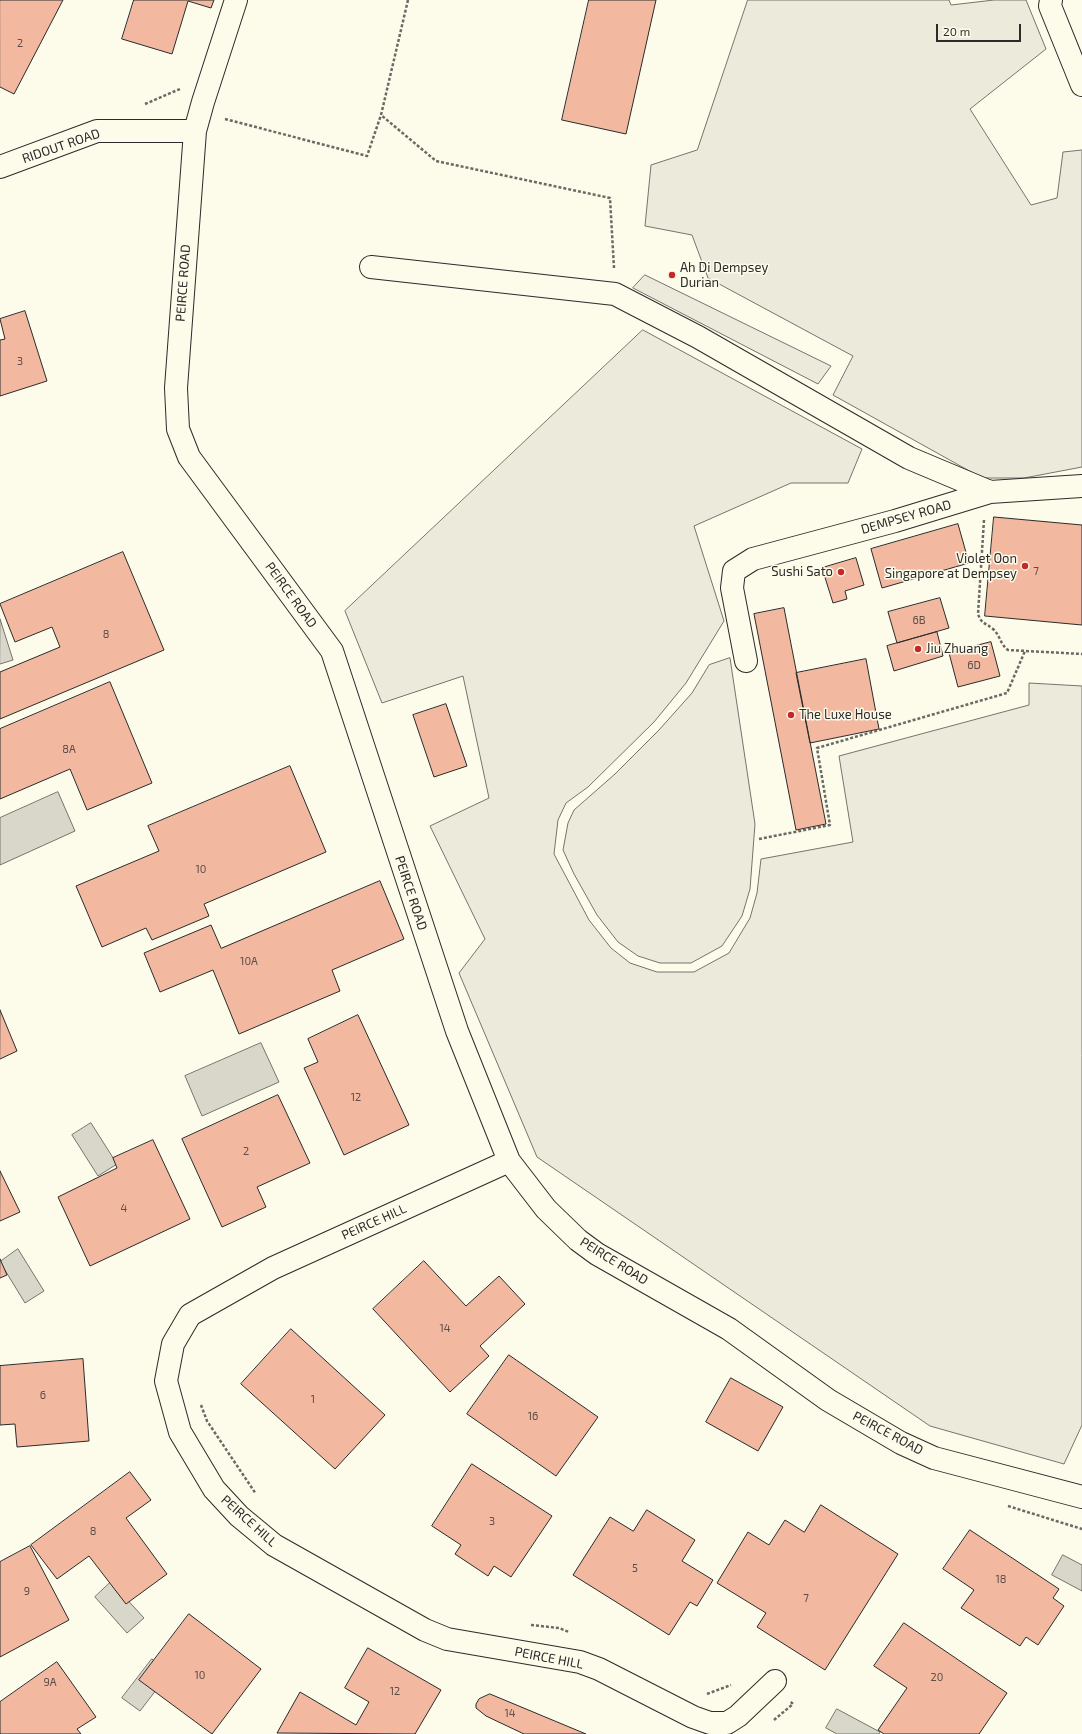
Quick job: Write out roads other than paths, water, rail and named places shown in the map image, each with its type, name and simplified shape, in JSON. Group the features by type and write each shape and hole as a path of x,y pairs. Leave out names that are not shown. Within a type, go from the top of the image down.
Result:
{"street":[{"name":"PEIRCE ROAD","path":"236,0 197,122 176,388 178,428 189,457 332,651 456,1030 509,1161 546,1209 578,1240 597,1254 730,1329 828,1400 901,1443 934,1458 1082,1497"},
{"path":"1050,0 1050,6 1082,85"},
{"name":"RIDOUT ROAD","path":"0,167 97,131 197,122"},
{"path":"371,267 615,294 698,338 909,458 990,492"},
{"name":"DEMPSEY ROAD","path":"746,661 732,588 734,571 753,559 895,521 990,492 1082,486"},
{"name":"PEIRCE HILL","path":"509,1161 273,1268 190,1315 173,1344 166,1381 180,1432 214,1489 239,1516 274,1545 425,1630 446,1639 580,1662 599,1669 693,1717 710,1723 727,1723 738,1716 775,1681"}],"place":[{"name":"Ah Di Dempsey Durian","path":"672,275"},
{"name":"Violet Oon Singapore at Dempsey","path":"1025,566"},
{"name":"Sushi Sato","path":"841,572"},
{"name":"Jiu Zhuang","path":"918,649"},
{"name":"The Luxe House","path":"791,715"}]}
